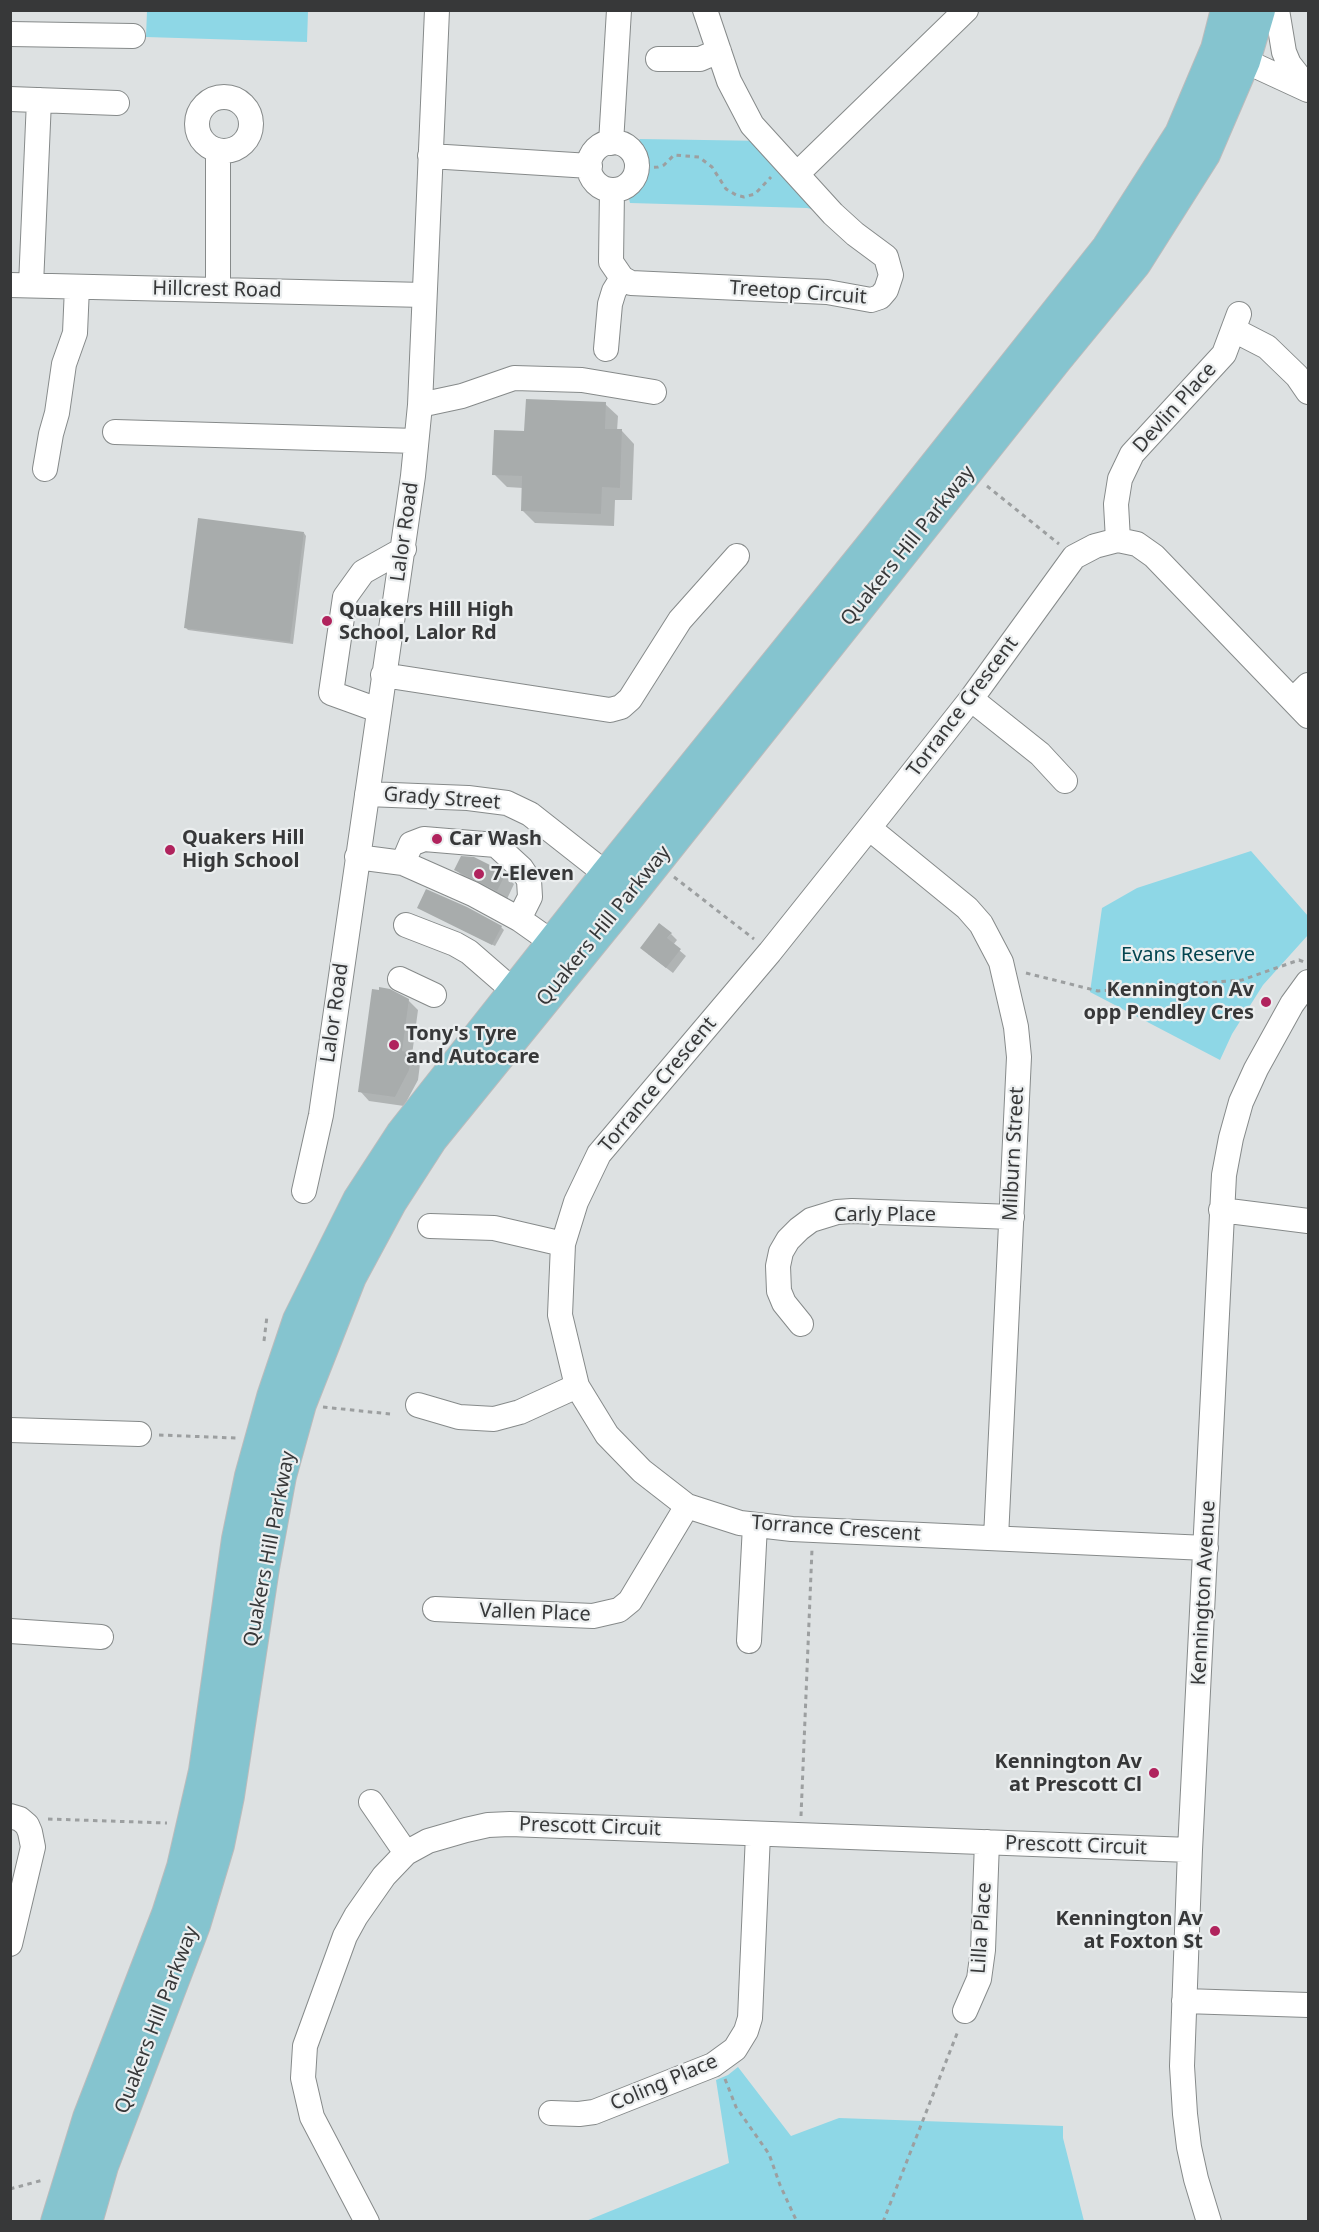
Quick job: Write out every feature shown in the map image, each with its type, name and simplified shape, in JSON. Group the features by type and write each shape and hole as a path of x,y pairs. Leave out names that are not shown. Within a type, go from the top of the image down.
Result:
{"main road":[{"name":"Quakers Hill Parkway","path":"86,2222 106,2155 194,1925 218,1845 280,1476 300,1404 350,1277 391,1201 431,1139 631,894 1058,358 1136,264 1204,154 1230,55 1227,10"},
{"name":"Quakers Hill Parkway","path":"57,2222 89,2118 168,1914 183,1867 205,1771 238,1539 251,1476 273,1397 299,1320 359,1200 402,1134 1108,248 1259,10"}],"street":[{"name":"Lalor Road","path":"304,1191 321,1115 383,675 404,549 420,405 436,10"},
{"path":"611,142 619,10"},
{"name":"Treetop Circuit","path":"622,278 638,285 827,292 871,300 880,297 886,290 891,275 886,257 833,214 752,125 729,81 705,10"},
{"path":"791,168 966,10"},
{"path":"1278,10 1284,51 1289,64 1308,89"},
{"path":"10,34 133,36"},
{"path":"658,58 700,60 719,51"},
{"path":"1230,55 1308,89"},
{"path":"10,99 117,103"},
{"path":"21,285 39,100"},
{"path":"611,142 619,143 632,151 636,158 632,180 626,186 612,190 594,180 590,166 591,159 598,148 611,142"},
{"path":"218,151 218,289"},
{"path":"430,156 590,166"},
{"path":"606,349 610,304 614,291 622,278 611,262 612,190"},
{"name":"Hillcrest Road","path":"21,285 423,295"},
{"path":"45,469 57,413 64,364 75,333 77,287"},
{"name":"Devlin Place","path":"1118,540 1116,504 1120,478 1132,454 1224,354 1237,322 1297,375 1308,392"},
{"path":"420,405 462,396 514,378 582,380 654,392"},
{"path":"115,432 416,441"},
{"path":"1118,540 1137,544 1154,556 1303,700"},
{"name":"Torrance Crescent","path":"1118,540 1095,546 1074,558 971,699 869,828 770,952 599,1154 576,1203 563,1244 560,1316 577,1386 607,1436 642,1471 687,1506 740,1523 792,1529 1206,1548"},
{"path":"378,710 331,693 345,597 363,572 404,549"},
{"path":"383,675 610,710 630,699 680,620 737,556"},
{"path":"971,699 1040,754 1065,781"},
{"name":"Grady Street","path":"367,794 507,802 530,814 631,894"},
{"name":"Milburn Street","path":"869,828 967,908 981,924 1001,962 1016,1027 1019,1058 996,1538"},
{"path":"403,863 411,844 424,839 496,845 521,868 528,880 530,897 519,919"},
{"path":"357,857 403,863 473,894 519,919 553,943"},
{"path":"406,925 455,944 469,952 514,992"},
{"path":"400,979 434,995"},
{"name":"Kennington Avenue","path":"1209,2222 1196,2179 1185,2114 1182,2066 1190,1850 1221,1210 1229,1147 1241,1102 1273,1035 1308,982"},
{"path":"1221,1210 1308,1221"},
{"name":"Carly Place","path":"801,1324 784,1303 779,1291 778,1266 781,1252 788,1240 811,1221 837,1212 852,1211 1012,1217"},
{"path":"430,1226 494,1228 563,1244"},
{"path":"418,1405 459,1417 494,1419 520,1412 577,1386"},
{"path":"10,1430 139,1434"},
{"name":"Vallen Place","path":"435,1609 593,1616 611,1613 630,1601 687,1506"},
{"path":"749,1641 755,1524"},
{"path":"10,1631 101,1637"},
{"path":"371,1802 406,1853"},
{"path":"10,1944 33,1848 30,1832 19,1821"},
{"name":"Prescott Circuit","path":"367,2222 312,2117 306,2097 303,2062 309,2032 345,1936 366,1899 406,1853 428,1841 488,1825 510,1824 1190,1850"},
{"name":"Coling Place","path":"551,2113 594,2112 713,2065 735,2049 746,2031 750,2018 758,1834"},
{"name":"Lilla Place","path":"965,2011 979,1978 983,1950 987,1842"},
{"path":"1184,2001 1308,2005"}],"path":[{"path":"636,168 664,165 674,155 699,157 712,167 726,189 744,198 755,194 791,168"},
{"path":"981,482 1065,549"},
{"path":"668,872 770,952"},
{"path":"1001,962 1023,972 1098,991 1242,980 1299,960 1308,964"},
{"path":"263,1347 267,1316"},
{"path":"317,1407 390,1414"},
{"path":"139,1434 244,1438"},
{"path":"801,1817 812,1548"},
{"path":"19,1821 40,1819 175,1823"},
{"path":"883,2222 965,2011"},
{"path":"725,2078 736,2107 769,2154 797,2222"},
{"path":"10,2189 50,2178"}],"green space":[{"path":"147,11 308,11 307,42 146,37"},
{"path":"640,139 768,141 833,214 807,208 630,203 626,186 632,180 637,166 632,151"},
{"name":"Evans Reserve","path":"1251,851 1308,916 1308,935 1263,985 1232,1034 1220,1060 1090,992 1102,908 1137,888"},
{"path":"738,2067 791,2136 839,2118 1063,2126 1063,2138 1084,2221 586,2221 729,2163 716,2080 728,2075"}],"building":[{"path":"526,399 606,402 605,429 622,429 620,488 602,487 601,514 521,511 522,476 492,475 494,430 524,431"},
{"path":"198,518 304,532 290,642 184,628"},
{"name":"7-Eleven","path":"461,856 474,857 506,873 497,891 454,870"},
{"path":"426,889 502,926 492,945 417,908"},
{"path":"659,923 672,933 667,938 681,949 666,968 640,948"},
{"path":"379,987 390,989 409,999 402,1051 412,1053 409,1070 395,1097 358,1092 372,989 379,990"}],"place":[{"name":"Quakers Hill High School, Lalor Rd","path":"327,621"},
{"name":"Car Wash","path":"437,839"},
{"name":"Quakers Hill High School","path":"170,850"},
{"name":"7-Eleven","path":"479,874"},
{"name":"Kennington Av opp Pendley Cres","path":"1266,1002"},
{"name":"Tony's Tyre and Autocare","path":"394,1045"},
{"name":"Kennington Av at Prescott Cl","path":"1154,1773"},
{"name":"Kennington Av at Foxton St","path":"1215,1931"}]}
